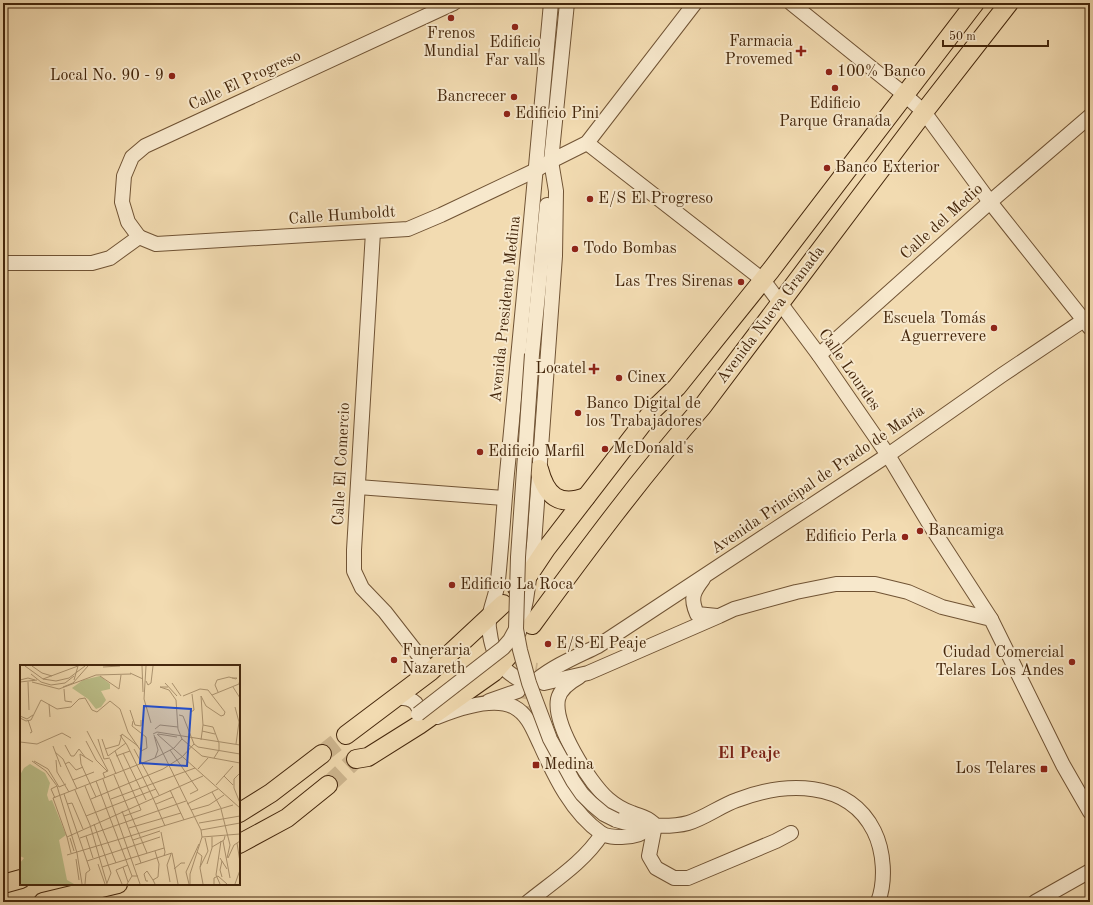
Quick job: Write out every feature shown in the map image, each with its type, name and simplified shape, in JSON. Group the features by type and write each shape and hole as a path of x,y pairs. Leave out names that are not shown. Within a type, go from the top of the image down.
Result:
{"main road":[{"name":"Avenida Nueva Granada","path":"517,588 530,573 654,409 677,387 763,280 975,3"},
{"name":"Avenida Nueva Granada","path":"356,759 368,757 419,720 494,672 501,665 521,634 662,454 702,407 924,112 1009,3"},
{"path":"539,469 544,485 555,498 570,501 586,497"},
{"path":"346,735 431,671 503,604"},
{"path":"240,812 271,793 322,754"},
{"path":"240,843 286,818 328,786"},
{"path":"3,884 20,879"},
{"path":"43,902 114,885"}],"street":[{"name":"Calle El Progreso","path":"139,237 128,222 122,202 124,176 126,170 132,157 145,146 454,3"},
{"name":"Avenida Presidente Medina","path":"501,665 492,647 488,626 498,582 504,498 551,3"},
{"path":"521,634 518,557 532,354 567,3"},
{"path":"695,3 587,143 763,280"},
{"path":"791,3 906,95 924,112 990,202 1088,321"},
{"path":"543,98 556,191 555,256 534,544 520,650 529,683 550,739 573,781 582,794 604,814 627,824 676,825 688,823 737,800 768,791 790,787 812,788 831,793 844,799 868,819 878,840 882,861 883,881 881,895 878,902"},
{"name":"Calle del Medio","path":"819,355 990,202 1090,116"},
{"name":"Calle Humboldt","path":"139,237 156,244 408,229 536,170 587,143"},
{"name":"Calle El Comercio","path":"373,232 354,571 362,588 385,612 431,671"},
{"path":"3,263 92,263 110,258 139,237"},
{"name":"Calle Lourdes","path":"763,280 819,355 888,455 930,525 991,619 1064,765 1090,812"},
{"name":"Avenida Principal de Prado de María","path":"538,680 543,675 560,665 598,646 1088,321"},
{"path":"358,487 504,498"},
{"path":"708,573 694,591 692,604 697,614 719,616"},
{"path":"655,825 646,817 619,807 608,798 589,777 569,742 560,716 558,698 571,682 588,672 734,609 796,592 836,584 875,584 908,592 942,607 991,619"},
{"path":"419,720 503,648 510,640 521,634"},
{"path":"501,665 506,672 518,680 538,680 588,672"},
{"path":"419,720 479,704 518,691"},
{"path":"394,698 411,698 419,709 419,720"},
{"path":"479,704 499,703 514,706 529,720 564,791 583,817 602,834 613,837 637,836 648,831 655,825"},
{"path":"655,825 649,856 656,868 674,878 688,878 776,841 791,833"},
{"path":"528,902 583,857 596,844 602,834"},
{"path":"1035,902 1090,871"}],"tunnel":[{"path":"519,658 526,667 537,670"},
{"path":"529,720 526,703 528,695 537,681"},
{"path":"322,754 346,735"},
{"path":"328,785 356,759"}],"place":[{"name":"Frenos Mundial","path":"451,18"},
{"name":"Edificio Far valls","path":"515,27"},
{"name":"Farmacia Provemed","path":"801,51"},
{"name":"100% Banco","path":"829,72"},
{"name":"Local No. 90 - 9","path":"172,76"},
{"name":"Edificio Parque Granada","path":"835,88"},
{"name":"Bancrecer","path":"514,97"},
{"name":"Edificio Pini","path":"507,114"},
{"name":"Banco Exterior","path":"827,168"},
{"name":"E/S El Progreso","path":"590,199"},
{"name":"Todo Bombas","path":"575,249"},
{"name":"Las Tres Sirenas","path":"741,282"},
{"name":"Escuela Tomás Aguerrevere","path":"994,328"},
{"name":"Locatel","path":"594,369"},
{"name":"Cinex","path":"619,378"},
{"name":"Banco Digital de los Trabajadores","path":"578,413"},
{"name":"McDonald's","path":"605,449"},
{"name":"Edificio Marfil","path":"480,452"},
{"name":"Bancamiga","path":"920,531"},
{"name":"Edificio Perla","path":"905,537"},
{"name":"Edificio La Roca","path":"452,585"},
{"name":"E/S El Peaje","path":"548,644"},
{"name":"Funeraria Nazareth","path":"394,660"},
{"name":"Ciudad Comercial Telares Los Andes","path":"1072,662"},
{"name":"Medina","path":"536,765"},
{"name":"Los Telares","path":"1044,769"}],"district":[{"name":"El Peaje","path":"749,753"}]}
